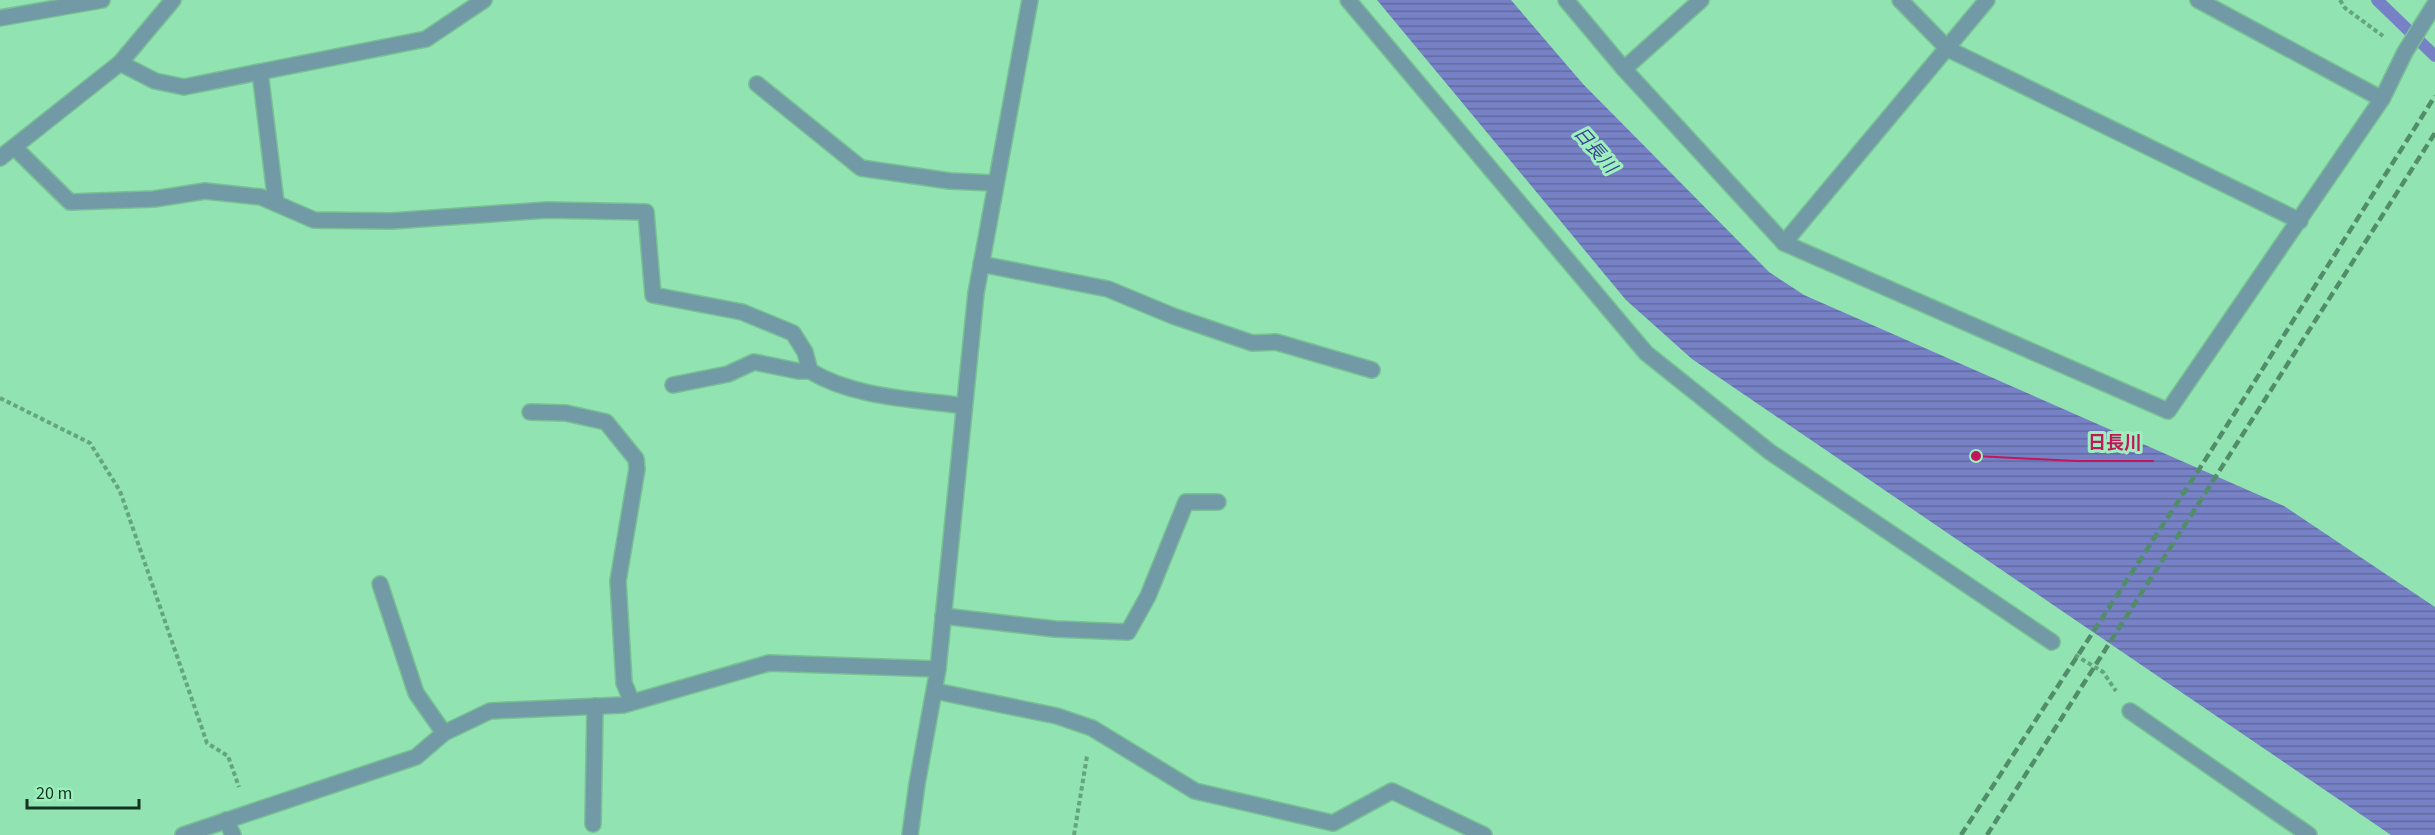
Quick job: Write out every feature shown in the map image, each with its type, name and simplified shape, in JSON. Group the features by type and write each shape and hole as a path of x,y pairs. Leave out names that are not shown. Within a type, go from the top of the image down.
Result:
{"street":[{"path":"0,18 102,0"},
{"path":"0,158 120,63 173,0"},
{"path":"120,63 155,81 184,87 426,39 484,0"},
{"path":"910,835 938,669 964,406 981,264 994,183 1030,0"},
{"path":"1348,0 1646,353 1770,452 2052,642"},
{"path":"1566,0 1624,69 1784,243 2168,411 2382,99 2405,52 2435,4"},
{"path":"1624,69 1701,0"},
{"path":"1900,0 1948,49 2300,221"},
{"path":"1784,243 1987,0"},
{"path":"2198,0 2382,99"},
{"path":"260,72 276,203"},
{"path":"757,84 861,168 950,181 994,183"},
{"path":"14,147 70,202 154,199 205,191 261,197 314,220 391,221 547,210 646,212 653,295 742,312 793,333 805,352 810,371"},
{"path":"981,264 1108,290 1173,316 1252,343 1276,342 1372,370"},
{"path":"673,385 728,374 754,362 798,372 810,371 832,384 883,395 964,406"},
{"path":"530,412 566,413 606,422 636,459 637,469 618,581 624,682 632,702"},
{"path":"943,616 1054,629 1128,632 1148,596 1186,502 1218,502"},
{"path":"380,584 416,693 444,733"},
{"path":"183,835 416,757 444,733 490,711 632,702 769,663 938,669"},
{"path":"935,691 1016,706 1092,728 1195,790 1333,823 1392,792 1484,835"},
{"path":"593,824 595,706"},
{"path":"2130,711 2309,835"},
{"path":"226,820 233,835"}],"path":[{"path":"2340,0 2345,8 2405,52"},
{"path":"0,398 90,443 120,491 207,743 228,756 248,813"},
{"path":"2052,642 2103,672 2130,711"},
{"path":"1074,835 1092,728"}],"water":[{"path":"1377,0 1511,0 1583,84 1769,272 1804,295 2284,506 2435,607 2435,835 2391,835 1692,359 1626,300"}],"waterway":[{"path":"2377,0 2435,56"}],"railway":[{"path":"1961,835 2207,457 2435,96"},
{"path":"1987,835 2435,133"}],"place":[{"name":"日長川","path":"1976,456"}]}
